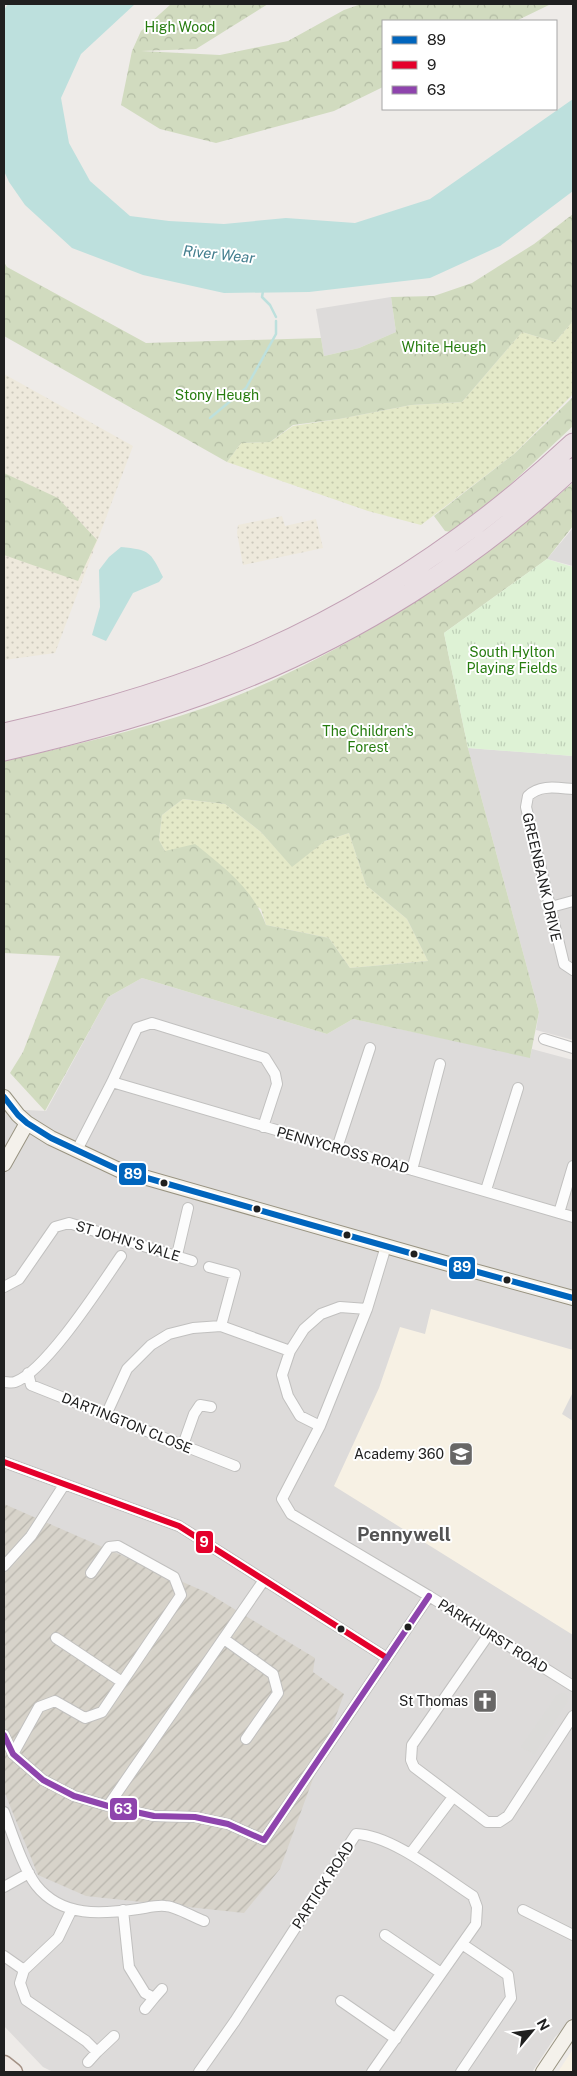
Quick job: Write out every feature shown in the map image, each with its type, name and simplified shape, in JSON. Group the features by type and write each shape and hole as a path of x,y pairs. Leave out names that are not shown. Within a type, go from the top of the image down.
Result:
{"highway":[{"path":"4,733 62,720 174,686 263,651 306,631 374,594 472,530 539,475 573,443"},
{"path":"4,751 70,736 180,703 226,686 318,645 400,600 465,556 513,520 573,468"}],"main road":[{"path":"4,2064 14,2072"}],"street":[{"name":"GREENBANK DRIVE","path":"573,789 542,788 532,792 526,799 526,807 564,964 573,970"},
{"path":"551,907 573,901"},
{"path":"77,1150 137,1028 152,1023 264,1058 275,1074 277,1084 263,1127"},
{"path":"544,1039 573,1048"},
{"path":"337,1148 370,1048"},
{"path":"412,1170 440,1064"},
{"name":"PENNYCROSS ROAD","path":"112,1082 573,1217"},
{"path":"486,1190 518,1088"},
{"path":"4,1097 27,1123 119,1170 573,1298"},
{"path":"4,1164 27,1123"},
{"path":"559,1213 573,1166"},
{"path":"177,1255 188,1208"},
{"name":"ST JOHN'S VALE","path":"4,1287 18,1279 55,1227 69,1223 192,1261"},
{"path":"367,1309 340,1307 321,1314 304,1329 290,1351 282,1375 288,1396 300,1416 320,1426 367,1309 386,1246"},
{"path":"4,1382 15,1382 28,1374 72,1328 121,1256"},
{"path":"209,1267 235,1274 221,1326"},
{"path":"106,1415 127,1369 151,1345 169,1334 181,1330 221,1326 290,1351"},
{"name":"DARTINGTON CLOSE","path":"28,1374 31,1385 235,1466"},
{"path":"183,1446 194,1414 200,1405 211,1407"},
{"name":"PARKHURST ROAD","path":"320,1426 282,1499 291,1514 429,1596 573,1686"},
{"path":"4,1462 179,1526 387,1658"},
{"path":"4,1566 31,1536 64,1485"},
{"path":"13,1754 39,1707 55,1701 85,1718 102,1712 181,1595 174,1577 118,1546 109,1547 92,1573"},
{"path":"108,1806 264,1580"},
{"path":"4,1735 13,1754 43,1780 74,1796 154,1816 195,1817 228,1824 264,1840 429,1596"},
{"path":"489,1634 412,1745 411,1760 414,1767 487,1822 499,1822 508,1816 573,1716"},
{"path":"56,1638 122,1682"},
{"path":"224,1639 273,1674 278,1693 246,1739"},
{"path":"410,1854 453,1797"},
{"path":"4,1812 29,1873 36,1886 50,1899 72,1909 95,1913 166,1905 204,1921"},
{"name":"PARTICK ROAD","path":"199,2072 234,2022 356,1834 370,1834 410,1854 472,1896 477,1907 476,1924 372,2072"},
{"path":"4,1887 29,1873"},
{"path":"72,1909 58,1938 24,1970 20,1983 26,2000 86,2041 97,2052"},
{"path":"123,1910 129,1967 146,1993 154,1998"},
{"path":"523,1910 573,1935"},
{"path":"385,1935 441,1973"},
{"path":"461,2072 511,1998 508,1975 462,1944"},
{"path":"4,1956 24,1970"},
{"path":"145,2009 162,1989"},
{"path":"341,2001 396,2038"},
{"path":"543,2072 573,2027"},
{"path":"88,2062 114,2036"}],"shaded area":[{"path":"391,297 396,332 359,348 324,356 316,309"},
{"path":"4,374 133,446 55,653 4,660"},
{"path":"282,516 285,526 316,519 323,548 243,565 237,533 238,525"},
{"path":"573,528 573,566 547,559"},
{"path":"468,748 573,756 573,1040 536,1030 539,1012"},
{"name":"Pennywell","path":"142,978 327,1034 353,1019 530,1057 532,1049 573,1060 573,2019 555,2037 532,2072 53,2072 43,2067 4,2026 4,1109 46,1111 108,997"},
{"name":"Academy 360","path":"431,1309 573,1350 573,1392 562,1414 573,1421 573,1635 334,1486 379,1388 400,1327 425,1334"},
{"path":"4,1504 208,1593 315,1658 313,1672 344,1694 280,1869 244,1913 86,1896 38,1875 4,1791"},
{"path":"563,1693 567,1695 568,1700 534,1754 521,1747 558,1694"},
{"path":"573,2049 573,2072 558,2072"}],"green space":[{"name":"High Wood","path":"171,4 268,4 196,49 141,51 220,55 288,41 344,10 361,4 551,4 518,20 382,20 382,87 334,111 216,143 160,129 121,105 132,51 141,31"},
{"path":"573,214 573,321 555,342 522,332 462,402 411,405 339,419 293,425 270,442 241,443 227,462 4,336 4,262 7,267 146,343 321,338 324,356 359,348 396,332 391,297 434,296 472,283 534,244"},
{"path":"573,321 573,394 514,454 421,525 368,511 227,462 241,443 270,442 293,426 411,405 462,402 522,332 555,342"},
{"path":"573,397 573,426 486,507 451,532 445,531 434,516 514,454"},
{"path":"4,473 58,498 97,540 78,581 4,555"},
{"name":"The Children's Forest","path":"573,483 573,526 547,559 444,633 468,748 539,1012 530,1058 353,1019 327,1034 142,978 108,997 45,1111 10,1073 23,1052 60,956 4,953 4,761 103,738 177,717 251,690 300,667 397,613 532,517","holes":["183,799 225,804 261,832 292,867 325,841 349,833 366,885 407,919 428,961 350,968 329,938 266,925 261,912 246,890 195,844 165,851 159,840 162,815"]},
{"name":"South Hylton Playing Fields","path":"547,559 573,567 573,756 468,748 444,633"},
{"path":"183,799 225,804 261,832 292,866 325,841 349,833 366,885 407,919 428,961 350,968 329,938 266,925 261,909 165,851 159,840 162,815"}],"water":[{"name":"River Wear","path":"8,4 135,4 81,54 61,98 69,143 90,181 130,216 169,221 224,224 286,218 355,223 430,199 573,99 573,191 500,246 430,278 309,292 224,293 143,275 72,248 25,205 9,182 4,171 4,10"},
{"path":"121,547 138,549 148,553 163,577 159,582 133,593 106,641 92,635 100,607 99,570 109,557"}],"waterway":[{"path":"263,291 262,297 270,305 276,317"},
{"path":"210,418 246,388 276,334 276,321"}],"transit line":[{"name":"89","path":"4,1097 27,1123 51,1138 119,1170 573,1298"},
{"name":"9","path":"4,1462 179,1526 387,1658"},
{"name":"63","path":"4,1735 13,1754 43,1780 74,1796 154,1816 195,1817 228,1824 264,1840 429,1596"}],"place":[{"name":"Academy 360","path":"461,1454"},
{"name":"St Thomas","path":"485,1701"}],"district":[{"name":"Pennywell","path":"404,1534"}],"park label":[{"name":"White Heugh","path":"444,347"},
{"name":"Stony Heugh","path":"217,395"}]}
